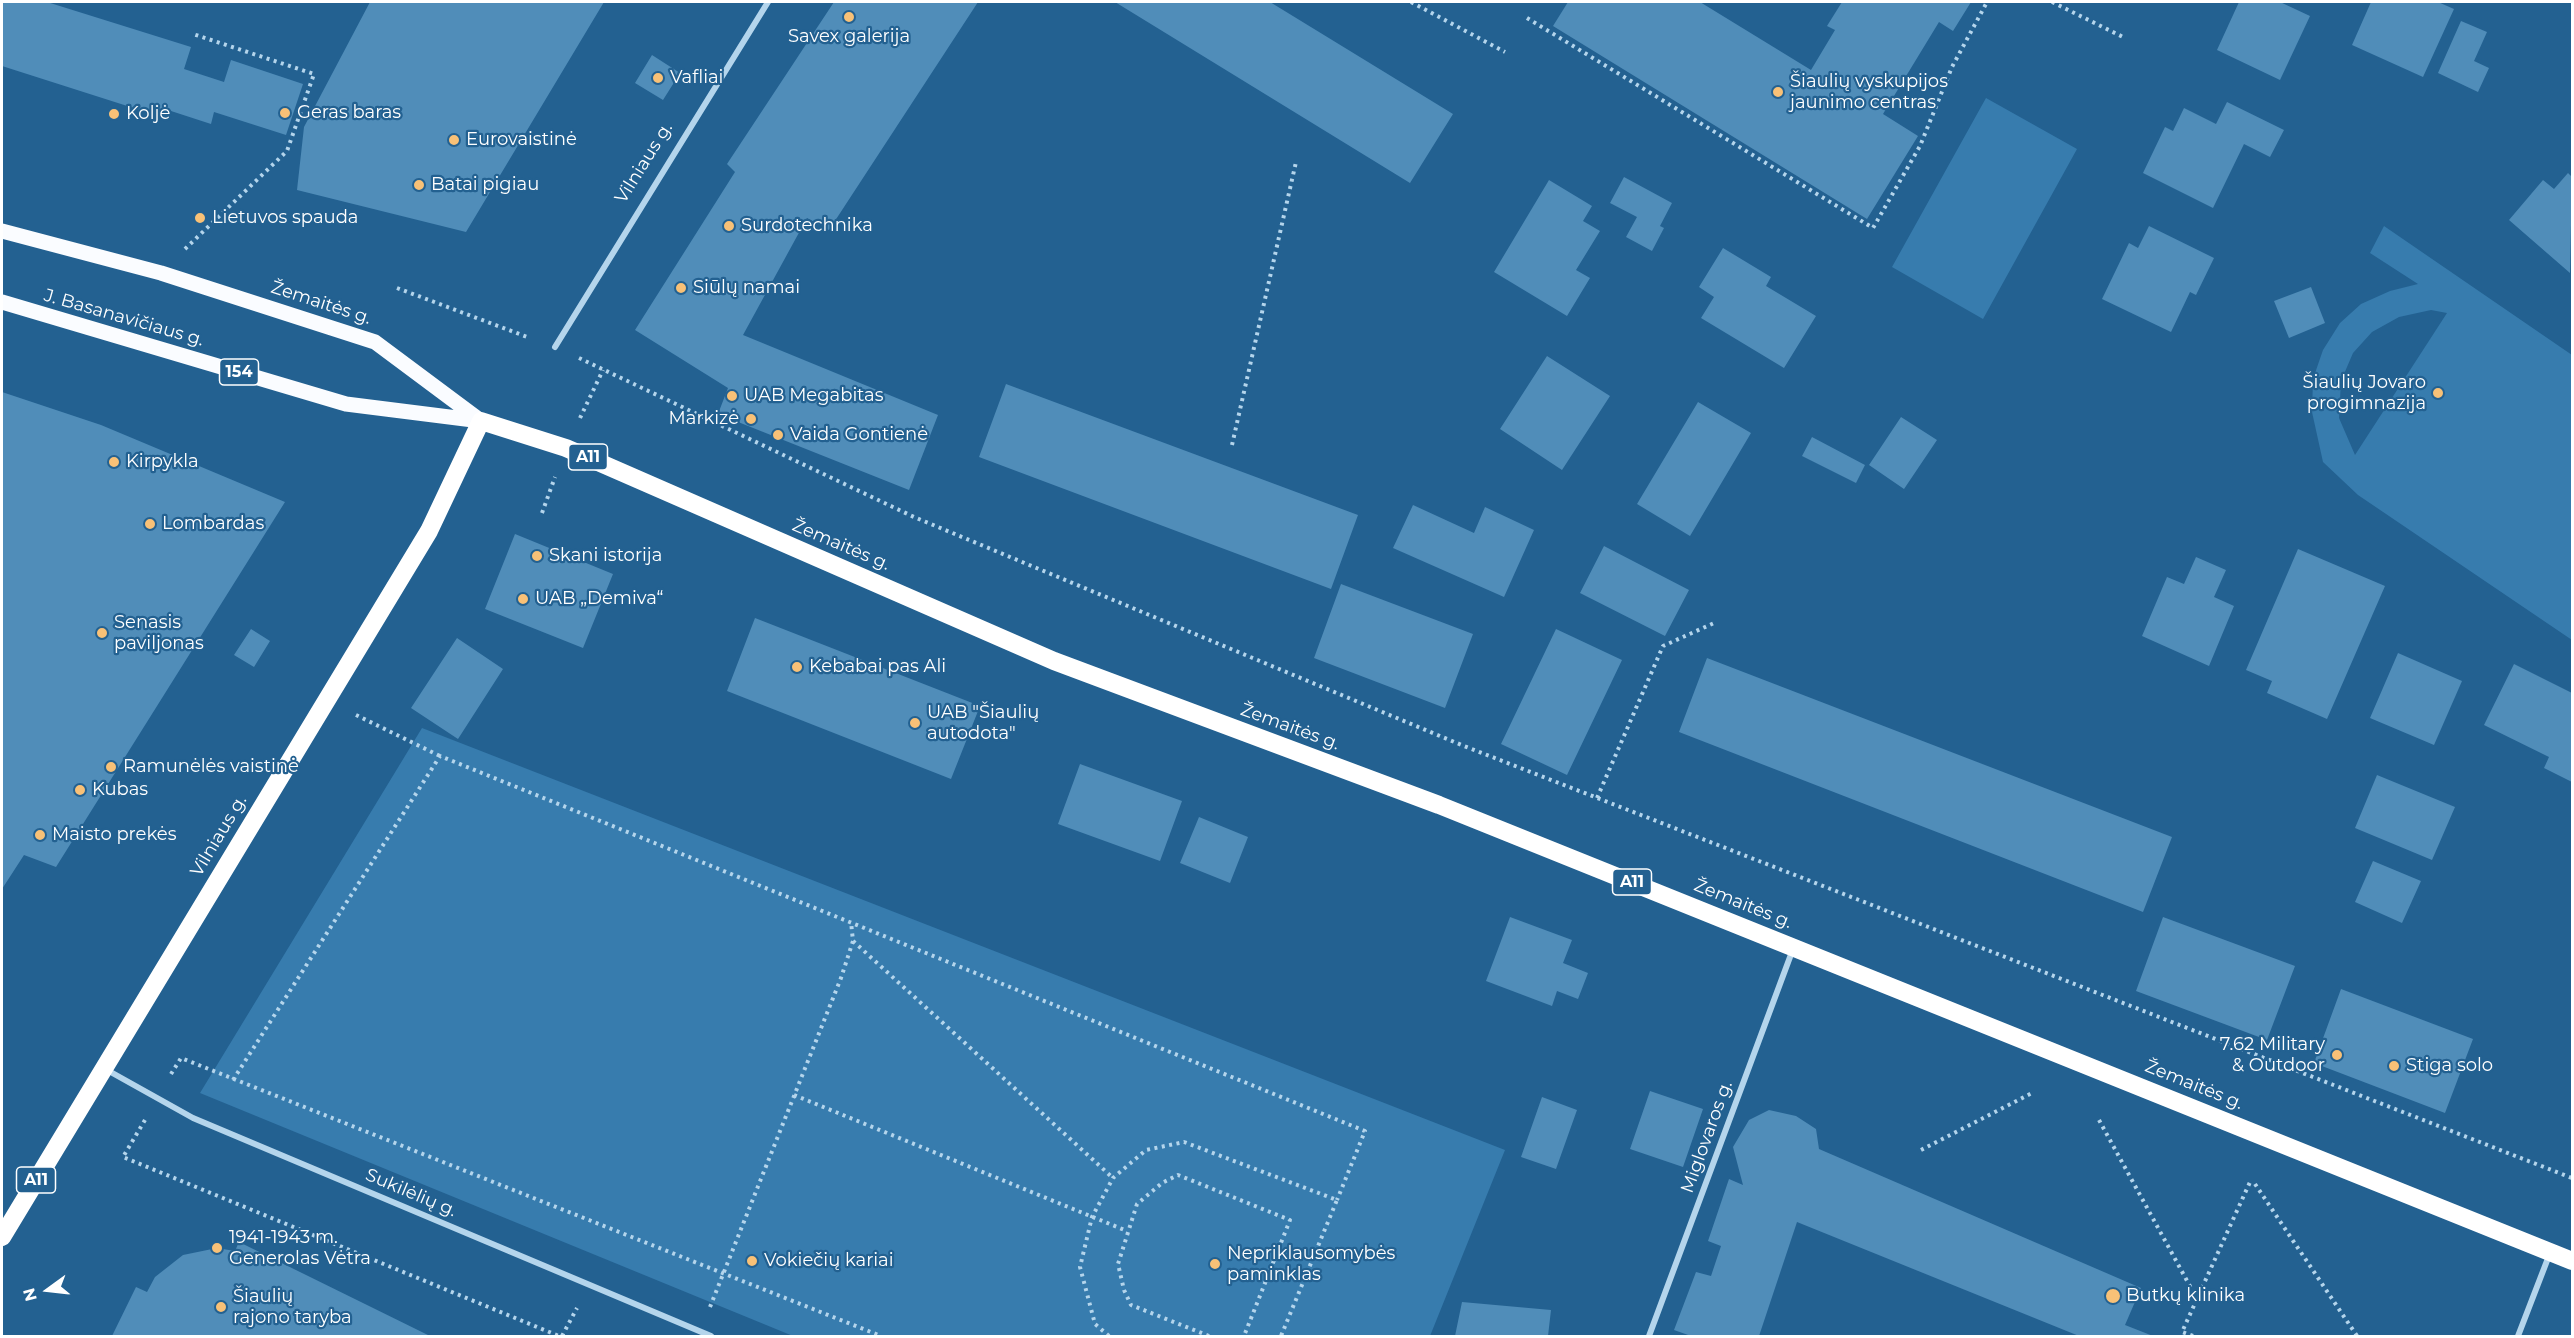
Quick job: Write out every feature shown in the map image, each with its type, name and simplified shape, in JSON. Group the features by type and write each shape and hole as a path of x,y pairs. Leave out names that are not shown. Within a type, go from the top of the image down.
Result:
{"highway":[{"name":"Žemaitės g.","path":"481,421 566,448 1054,661 1439,805 2572,1261"},
{"name":"Vilniaus g.","path":"2,1237 429,531 481,421"}],"main road":[{"name":"Žemaitės g.","path":"2,231 161,273 375,342 481,421"},
{"name":"J. Basanavičiaus g.","path":"2,302 346,404 481,421"}],"street":[{"name":"Vilniaus g.","path":"555,347 768,2"},
{"name":"Miglovaros g.","path":"1649,1336 1793,947"},
{"name":"Sukilėlių g.","path":"104,1068 193,1118 711,1336"},
{"path":"2518,1336 2551,1252"}],"path":[{"path":"1411,2 1505,52"},
{"path":"1527,18 1874,228 1920,146 1952,67 1987,2"},
{"path":"2052,2 2122,37"},
{"path":"161,273 287,151 314,74 193,34"},
{"path":"1232,445 1296,162"},
{"path":"397,288 555,347"},
{"path":"566,448 603,370 914,517 1464,746 2572,1178"},
{"path":"1597,798 1663,646 1714,623"},
{"path":"325,700 440,756 1365,1131 1281,1336"},
{"path":"233,1080 440,756"},
{"path":"699,1332 725,1274 853,941 851,922"},
{"path":"853,941 1113,1178"},
{"path":"181,1058 881,1336"},
{"path":"1921,1150 2032,1093"},
{"path":"794,1095 1126,1231"},
{"path":"2098,1120 2197,1299"},
{"path":"1109,1336 1095,1324 1080,1267 1092,1217 1113,1178 1146,1150 1184,1142 1337,1200"},
{"path":"123,1157 559,1336"},
{"path":"1209,1336 1131,1305 1124,1290 1118,1263 1126,1231 1137,1203 1162,1183 1178,1175 1290,1220 1244,1336"},
{"path":"2193,1336 2182,1332 2253,1183 2357,1336"}],"shaded area":[{"path":"1986,98 2077,149 1983,319 1892,267"},
{"name":"Šiaulių Jovaro progimnazija","path":"2384,226 2572,355 2572,640 2358,495 2323,462 2312,412 2313,379 2323,350 2340,323 2361,304 2390,291 2418,284 2370,253","holes":["2431,310 2447,313 2355,455 2339,418 2341,381 2353,353 2372,332 2399,317"]},
{"path":"422,728 1505,1150 1430,1336 793,1336 200,1093"}],"building":[{"path":"2,2 47,2 191,47 184,69 224,82 231,60 303,84 286,135 214,112 211,124 171,111 168,119 2,66"},
{"path":"370,2 604,2 466,232 297,190 304,127"},
{"path":"834,2 978,2 829,230 807,218 743,335 938,415 909,490 718,414 728,388 635,330 735,172 727,164"},
{"path":"1115,2 1270,2 1453,114 1410,183"},
{"name":"Šiaulių vyskupijos jaunimo centras","path":"1568,2 1700,2 1811,70 1835,30 1827,26 1842,2 1971,2 1953,31 1939,22 1883,114 1918,136 1867,219 1553,26"},
{"path":"2239,2 2280,2 2310,16 2280,80 2217,50"},
{"path":"2371,2 2438,2 2454,9 2423,77 2352,45"},
{"path":"2461,21 2487,32 2474,61 2489,68 2478,92 2438,73"},
{"name":"Vafliai","path":"652,55 680,73 663,100 635,83"},
{"path":"2227,102 2284,130 2270,157 2244,144 2213,208 2143,173 2165,127 2173,131 2184,108 2216,124"},
{"path":"2568,173 2572,177 2570,273 2509,220 2543,180 2554,189"},
{"path":"1624,177 1672,203 1660,226 1664,228 1652,251 1626,237 1637,217 1610,203"},
{"path":"1549,180 1592,206 1583,221 1600,231 1576,270 1590,278 1567,316 1494,272"},
{"path":"2149,226 2214,258 2196,295 2190,292 2171,332 2102,299 2129,243 2138,248"},
{"path":"1723,248 1771,277 1766,286 1816,316 1784,368 1701,318 1714,297 1699,287"},
{"path":"2311,287 2325,323 2289,338 2274,301"},
{"path":"1547,356 1610,396 1562,470 1500,429"},
{"path":"1006,384 1358,515 1331,589 979,457"},
{"name":"Senasis paviljonas","path":"2,392 101,425 285,502 56,867 24,855 2,889"},
{"path":"1698,402 1751,433 1690,536 1637,504"},
{"path":"1901,417 1937,440 1904,489 1869,465"},
{"path":"1812,437 1865,465 1856,483 1802,456"},
{"path":"1413,505 1474,533 1485,507 1534,530 1504,597 1393,548"},
{"path":"515,534 613,574 583,648 485,609"},
{"path":"1604,546 1689,590 1665,636 1580,593"},
{"path":"2298,549 2385,586 2327,719 2267,693 2272,681 2246,670"},
{"path":"2196,557 2226,570 2214,597 2234,606 2209,666 2142,636 2167,577 2184,584"},
{"path":"1341,584 1473,634 1445,708 1314,658"},
{"path":"755,618 980,706 951,779 727,691"},
{"path":"251,629 270,641 254,667 234,655"},
{"path":"1556,629 1622,660 1567,775 1501,744"},
{"path":"457,638 503,669 458,739 411,708"},
{"path":"2398,653 2462,681 2434,745 2370,718"},
{"path":"1707,658 2172,837 2143,912 1679,732"},
{"path":"2514,664 2572,693 2572,782 2544,768 2549,757 2484,725"},
{"path":"1080,764 1182,801 1160,861 1058,824"},
{"path":"2377,775 2455,807 2432,860 2355,828"},
{"path":"1199,817 1248,837 1230,883 1180,863"},
{"path":"2373,861 2421,881 2402,923 2355,902"},
{"path":"1510,917 1572,940 1563,963 1588,973 1578,999 1557,991 1552,1006 1486,981"},
{"path":"2163,917 2295,966 2267,1040 2136,991"},
{"path":"2341,989 2473,1039 2445,1113 2314,1063"},
{"path":"1650,1091 1703,1109 1683,1167 1630,1149"},
{"path":"1542,1097 1577,1110 1556,1169 1521,1157"},
{"path":"1769,1110 1796,1116 1816,1129 1819,1149 2141,1288 2125,1325 2153,1336 2079,1336 1797,1222 1759,1336 1691,1336 1674,1330 1696,1272 1711,1276 1721,1246 1708,1241 1729,1179 1743,1185 1733,1147 1749,1120"},
{"path":"239,1242 430,1336 112,1336 136,1287 147,1292 155,1277 183,1255 217,1248 235,1251"},
{"path":"1462,1302 1551,1310 1548,1336 1455,1336"}],"place":[{"name":"Savex galerija","path":"849,17"},
{"name":"Vafliai","path":"658,78"},
{"name":"Šiaulių vyskupijos jaunimo centras","path":"1778,92"},
{"name":"Geras baras","path":"285,113"},
{"name":"Koljė","path":"114,114"},
{"name":"Eurovaistinė","path":"454,140"},
{"name":"Batai pigiau","path":"419,185"},
{"name":"Lietuvos spauda","path":"200,218"},
{"name":"Surdotechnika","path":"729,226"},
{"name":"Siūlų namai","path":"681,288"},
{"name":"Šiaulių Jovaro progimnazija","path":"2438,393"},
{"name":"UAB Megabitas","path":"732,396"},
{"name":"Markizė","path":"751,419"},
{"name":"Vaida Gontienė","path":"778,435"},
{"name":"Kirpykla","path":"114,462"},
{"name":"Lombardas","path":"150,524"},
{"name":"Skani istorija","path":"537,556"},
{"name":"UAB „Demiva“","path":"523,599"},
{"name":"Senasis paviljonas","path":"102,633"},
{"name":"Kebabai pas Ali","path":"797,667"},
{"name":"UAB \"Šiaulių autodota\"","path":"915,723"},
{"name":"Ramunėlės vaistinė","path":"111,767"},
{"name":"Kubas","path":"80,790"},
{"name":"Maisto prekės","path":"40,835"},
{"name":"7.62 Military & Outdoor","path":"2337,1055"},
{"name":"Stiga solo","path":"2394,1066"},
{"name":"1941-1943 m. Generolas Vėtra","path":"217,1248"},
{"name":"Vokiečių kariai","path":"752,1261"},
{"name":"Nepriklausomybės paminklas","path":"1215,1264"},
{"name":"Butkų klinika","path":"2113,1296"},
{"name":"Šiaulių rajono taryba","path":"221,1307"}]}
